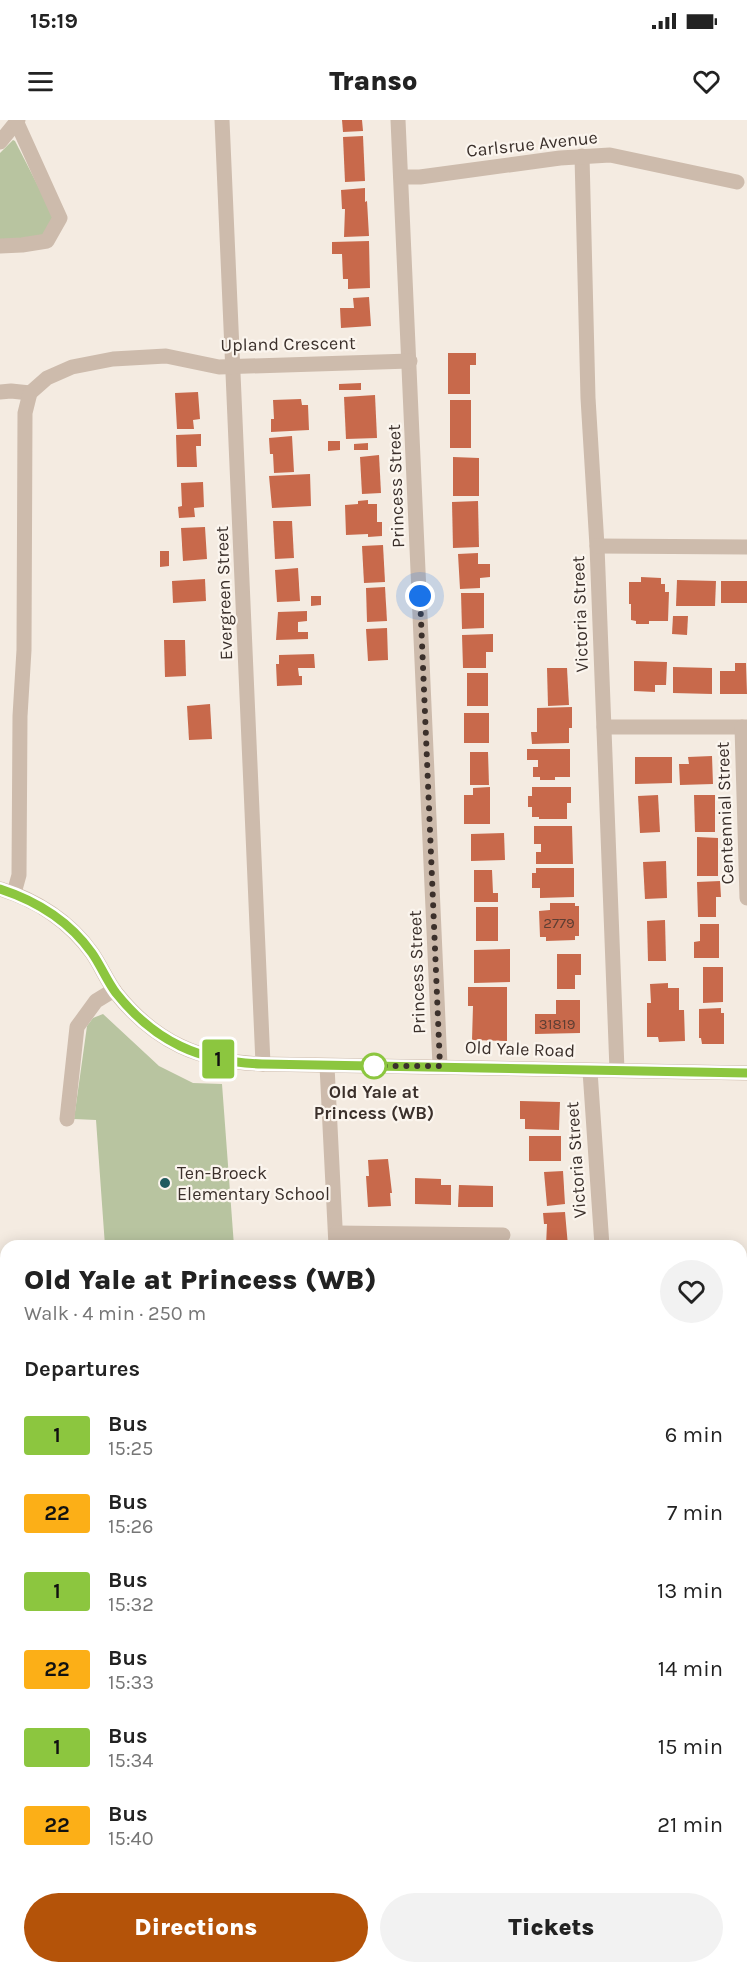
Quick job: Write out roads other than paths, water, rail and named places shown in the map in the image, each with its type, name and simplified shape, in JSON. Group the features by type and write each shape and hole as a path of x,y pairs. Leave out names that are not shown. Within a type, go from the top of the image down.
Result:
{"street":[{"name":"Evergreen Street","path":"222,120 262,1064"},
{"name":"Princess Street","path":"398,120 440,1066"},
{"path":"0,142 17,121 60,218 47,241 0,246"},
{"name":"Carlsrue Avenue","path":"401,177 420,177 582,156 610,155 737,182"},
{"name":"Victoria Street","path":"582,156 588,398 597,546 617,1070"},
{"name":"Upland Crescent","path":"30,393 47,378 72,367 113,359 166,356 219,366 410,361"},
{"path":"0,392 30,393 25,412 24,638 20,716 19,875 7,891"},
{"path":"597,546 747,548"},
{"path":"604,727 744,727"},
{"name":"Centennial Street","path":"744,727 747,896"},
{"name":"Old Yale Road","path":"7,891 30,901 72,930 94,955 114,990 141,1020 171,1042 209,1057 243,1064 747,1073"},
{"path":"67,1119 77,1026 96,1002 114,990"},
{"path":"327,1066 336,1240 503,1235"},
{"name":"Victoria Street","path":"590,1071 602,1240"}],"place":[{"name":"Old Yale at Princess (WB)","path":"374,1066"},
{"name":"Ten-Broeck Elementary School","path":"165,1183"}]}
